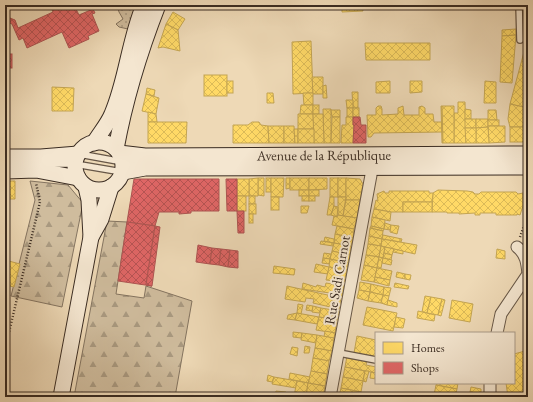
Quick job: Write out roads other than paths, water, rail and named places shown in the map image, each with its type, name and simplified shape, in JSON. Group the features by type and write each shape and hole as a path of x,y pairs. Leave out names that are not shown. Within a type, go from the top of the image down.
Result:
{"main road":[{"path":"61,397 91,237 89,200 79,171 88,145 94,142 112,115 119,95 138,20 144,5"},
{"path":"91,237 101,219 111,187 120,178 120,128 151,23 158,5"},
{"path":"94,142 108,143 120,159"},
{"name":"Avenue de la République","path":"120,159 144,156 387,155 528,163"},
{"path":"5,157 41,157 79,171 98,190 111,187"},
{"name":"Avenue de la République","path":"120,159 145,168 371,168 528,163"},
{"path":"5,170 79,171"}],"street":[{"name":"Rue Sadi Carnot","path":"330,397 371,175 371,168"},
{"path":"497,332 501,314 528,274 523,252 517,247"},
{"path":"490,384 490,397"}],"lane":[{"path":"519,5 520,40"},
{"path":"20,164 79,171 120,159"},
{"path":"79,171 120,159"},
{"path":"339,353 375,360"}]}
